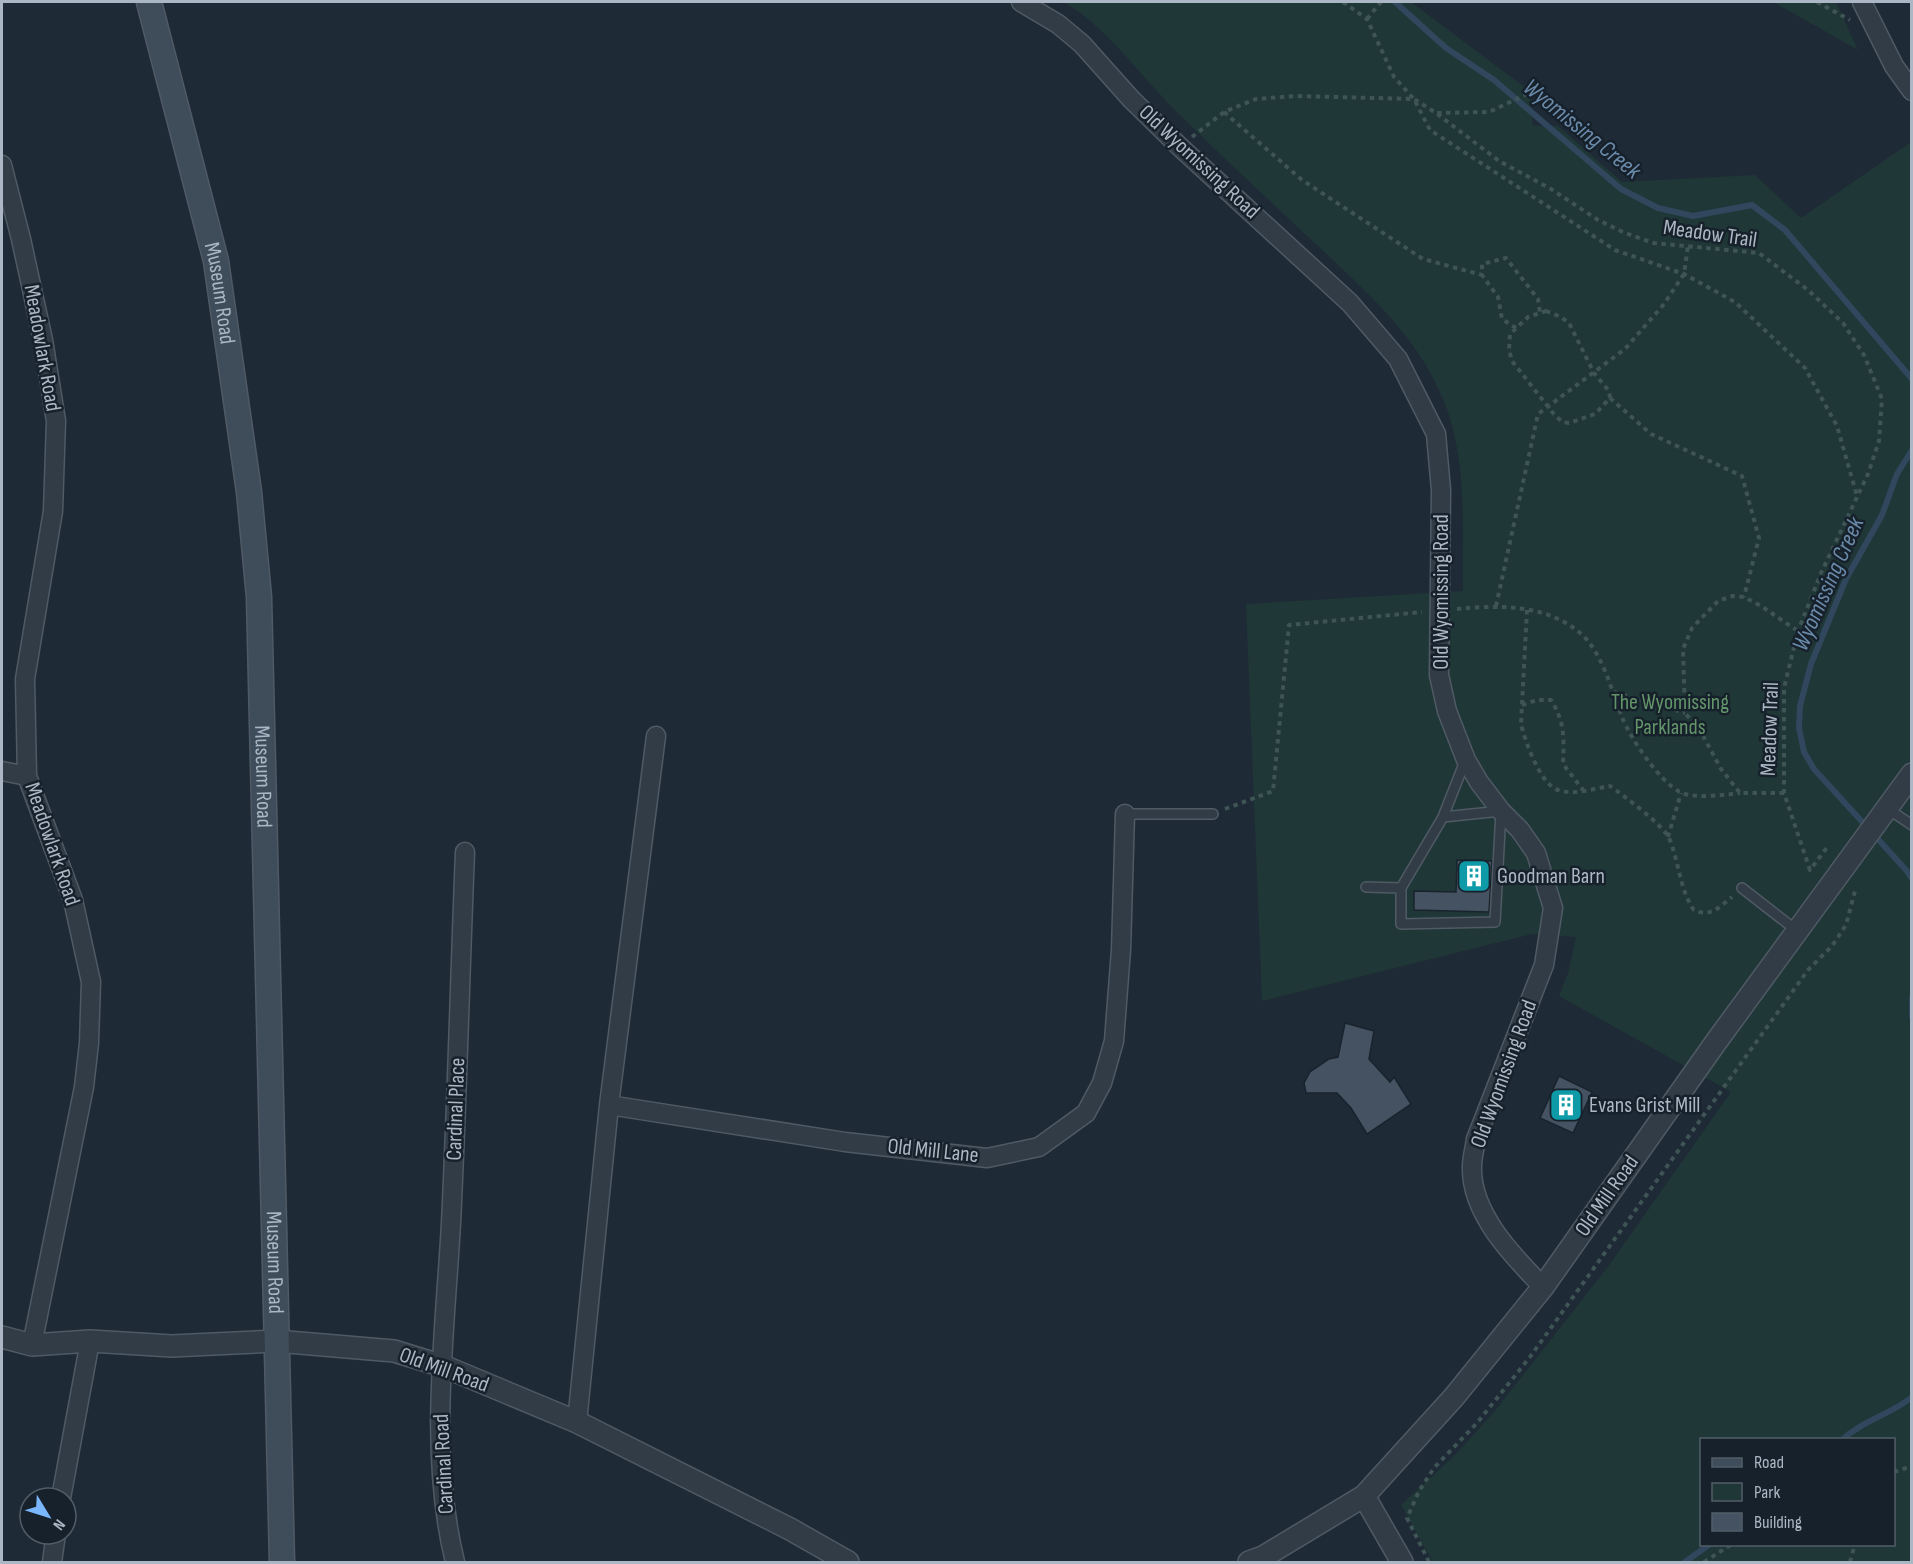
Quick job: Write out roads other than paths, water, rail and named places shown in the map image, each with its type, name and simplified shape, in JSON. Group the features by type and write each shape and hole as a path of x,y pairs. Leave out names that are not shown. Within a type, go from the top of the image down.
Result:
{"main road":[{"name":"Museum Road","path":"148,2 216,261 249,492 260,597 282,1563"}],"street":[{"name":"Old Wyomissing Road","path":"1021,2 1058,24 1082,44 1131,99 1180,147 1350,303 1398,359 1436,434 1441,490 1439,675 1454,732 1466,760 1501,811 1520,830 1536,853 1553,908 1544,965 1476,1139 1472,1168 1479,1201 1491,1224 1509,1251 1543,1287"},
{"path":"1862,2 1876,34 1911,92"},
{"name":"Meadowlark Road","path":"2,165 43,340 56,421 53,511 25,679 27,776 70,891 91,982 89,1043 84,1087 32,1345"},
{"path":"577,1422 609,1105 656,736"},
{"path":"2,771 27,776"},
{"name":"Old Mill Road","path":"1248,1563 1263,1557 1364,1496 1454,1397 1543,1287 1796,930 1911,774"},
{"name":"Old Mill Lane","path":"609,1105 845,1142 987,1158 1039,1147 1086,1113 1102,1083 1114,1041 1121,950 1125,813"},
{"name":"Cardinal Place","path":"443,1365 458,1090 465,852"},
{"name":"Old Mill Road","path":"2,1337 32,1345 90,1341 172,1346 276,1341 394,1351 443,1365 577,1422 790,1529 848,1563"},
{"path":"63,1486 90,1341"},
{"name":"Cardinal Road","path":"443,1365 441,1455 446,1514 455,1563"},
{"path":"1364,1496 1402,1563"},
{"path":"52,1563 54,1546"}],"lane":[{"path":"1443,818 1501,811 1495,922 1401,924 1401,888 1443,818 1466,760"},
{"path":"1885,812 1911,825"},
{"path":"1125,813 1213,814"},
{"path":"1366,887 1401,888"},
{"path":"1743,888 1796,930"}],"waterway":[{"name":"Wyomissing Creek","path":"1395,2 1446,48 1494,80 1621,189 1658,208 1693,216 1752,205 1785,230 1912,379"},
{"name":"Wyomissing Creek","path":"1912,450 1897,474 1882,515 1846,579 1811,664 1800,706 1799,728 1804,752 1814,769 1912,879"},
{"name":"Wyomissing Creek","path":"1912,997 1912,1017"},
{"name":"Wyomissing Creek","path":"1844,1438 1912,1397"},
{"name":"Wyomissing Creek","path":"1685,1562 1707,1546"}],"place":[{"name":"Goodman Barn","path":"1474,876"},
{"name":"Evans Grist Mill","path":"1566,1105"}],"park label":[{"name":"The Wyomissing Parklands","path":"1670,714"}]}
